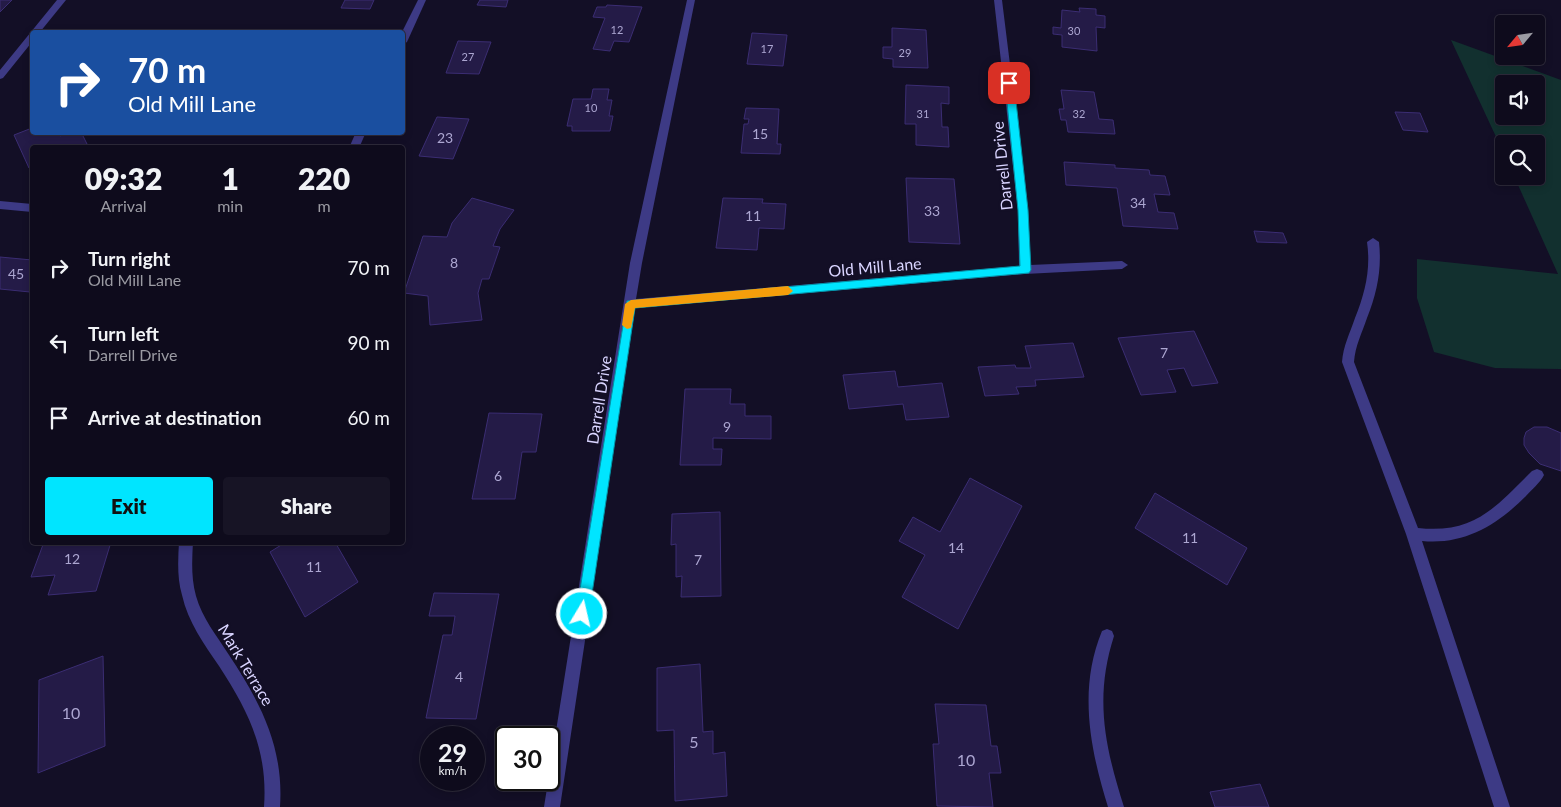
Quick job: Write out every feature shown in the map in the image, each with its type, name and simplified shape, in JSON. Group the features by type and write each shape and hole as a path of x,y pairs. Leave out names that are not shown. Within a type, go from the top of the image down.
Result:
{"street":[{"path":"37,30 62,0"},
{"path":"405,36 422,0"},
{"name":"Darrell Drive","path":"552,807 636,263 691,0"},
{"name":"Darrell Drive","path":"998,0 1023,210 1025,270"},
{"path":"0,76 30,38"},
{"path":"0,205 30,208"},
{"path":"1373,242 1376,262 1374,276 1349,350 1348,362 1413,534 1502,807"},
{"name":"Old Mill Lane","path":"631,304 1025,270 1122,264"},
{"path":"1413,534 1448,535 1476,527 1504,507 1537,475"},
{"name":"Mark Terrace","path":"186,545 185,562 190,602 210,640 255,710 270,750 273,776 272,807"},
{"path":"1107,636 1098,663 1095,689 1104,763 1116,807"}],"green space":[{"path":"1451,40 1495,56 1495,65 1520,65 1561,80 1561,369 1495,368 1434,352 1417,298 1417,259 1558,274 1518,185 1545,185 1545,135 1495,135"}],"building":[{"path":"0,0 12,0 0,12"},
{"path":"345,0 374,0 370,9 341,8"},
{"path":"480,0 508,0 506,7 477,5"},
{"path":"607,5 642,7 629,42 614,41 610,51 593,49 605,18 593,17 597,7 606,7"},
{"path":"1079,8 1096,9 1096,15 1105,16 1105,28 1096,27 1097,51 1062,47 1062,35 1053,34 1053,27 1061,28 1062,10 1080,12"},
{"path":"892,28 926,30 928,68 893,67 893,59 883,58 883,47 892,47"},
{"path":"752,33 787,35 783,66 747,64"},
{"path":"458,41 491,42 479,74 446,73"},
{"path":"906,85 949,87 949,104 941,103 942,127 948,127 949,147 916,145 916,124 905,124"},
{"path":"593,89 609,89 607,100 612,100 609,116 613,116 610,131 572,131 572,126 567,126 573,99 591,99"},
{"path":"1061,90 1094,92 1099,119 1113,120 1115,134 1068,132 1066,120 1061,120 1059,109 1064,109"},
{"path":"746,108 779,109 777,144 781,144 780,154 741,153 744,124 748,124 749,119 744,119"},
{"path":"1395,112 1420,113 1428,132 1403,130"},
{"path":"437,117 469,119 453,159 419,156"},
{"path":"30,129 30,135 82,135 87,144 30,145 29,168 14,135"},
{"path":"1064,162 1115,165 1115,168 1149,170 1150,175 1165,176 1170,195 1154,194 1158,212 1174,213 1178,229 1123,226 1117,188 1066,185"},
{"path":"906,178 954,179 960,244 909,242"},
{"path":"472,198 514,210 500,229 493,246 500,247 489,279 482,279 478,293 482,320 430,325 428,296 405,293 405,290 423,236 447,237 452,223"},
{"path":"723,198 763,199 762,203 786,204 784,229 759,228 757,250 716,248"},
{"path":"1254,231 1283,233 1287,243 1257,242"},
{"path":"0,257 30,260 30,292 0,289"},
{"path":"1194,331 1218,383 1192,386 1184,368 1167,370 1176,392 1141,395 1118,338"},
{"path":"1073,343 1084,377 1035,380 1036,386 1016,387 1019,394 985,396 978,367 1015,365 1016,368 1031,368 1025,346"},
{"path":"895,371 898,387 942,383 949,417 906,420 903,404 849,409 843,375"},
{"path":"685,389 731,389 730,404 745,404 745,416 771,416 771,439 713,438 713,449 722,449 721,465 680,465"},
{"path":"489,413 542,414 536,452 522,452 515,499 472,499"},
{"path":"1534,427 1547,427 1561,433 1561,471 1540,464 1524,445 1526,432"},
{"path":"970,478 1022,506 958,629 902,597 925,555 899,541 913,517 940,532"},
{"path":"1155,493 1247,548 1227,585 1135,528"},
{"path":"720,512 721,596 681,597 682,576 676,577 676,544 671,545 672,514"},
{"path":"43,545 110,545 96,591 48,595 55,575 31,577"},
{"path":"281,545 337,545 358,582 305,617 270,552"},
{"path":"434,593 499,594 476,719 426,718 443,635 452,635 455,616 429,616"},
{"path":"103,656 105,746 38,773 39,680"},
{"path":"700,664 703,732 713,731 713,754 725,752 727,796 675,801 674,730 657,731 657,668"},
{"path":"935,704 986,705 991,746 997,746 1001,773 989,773 993,807 937,806 933,744 939,744"},
{"path":"1260,784 1269,807 1215,807 1210,792"}],"slow traffic":[{"path":"627,325 631,304 788,291"}],"route":[{"path":"582,614 631,304 1025,270 1023,210 1009,83"}]}
